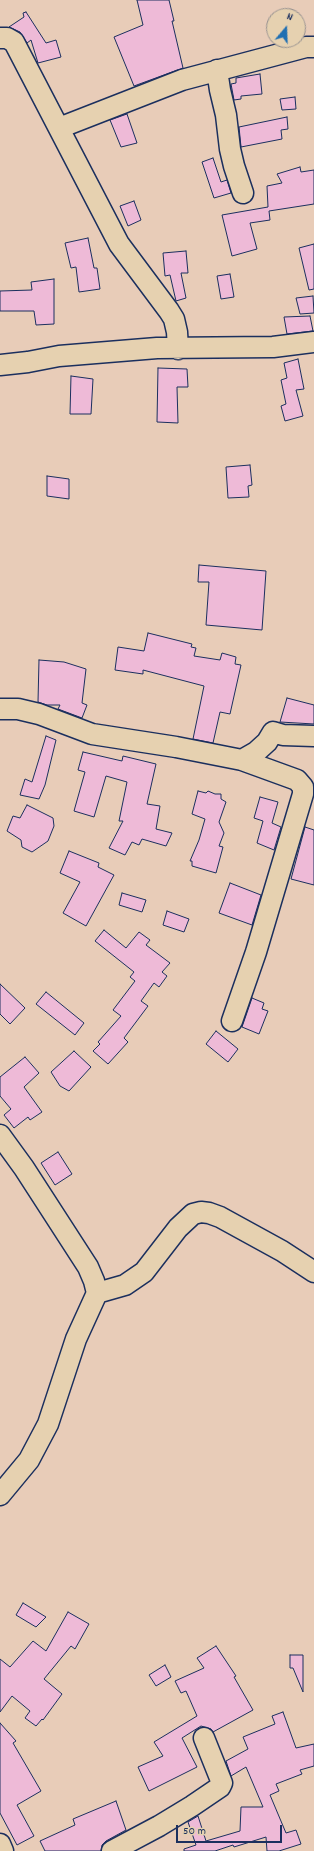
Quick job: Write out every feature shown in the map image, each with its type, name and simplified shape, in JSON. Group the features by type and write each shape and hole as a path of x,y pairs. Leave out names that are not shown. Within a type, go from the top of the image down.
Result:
{"street":[{"path":"0,38 7,38 14,42 119,244 174,319 177,332 178,349"},
{"path":"59,128 175,83 217,70 306,47 314,47"},
{"path":"217,70 226,115 230,149 234,166 244,193"},
{"path":"0,365 28,362 59,356 157,348 273,347 314,342"},
{"path":"0,709 18,709 40,714 92,734 176,747 242,760 297,780 303,787 303,794 256,952 232,1021"},
{"path":"242,760 256,752 273,732 283,735 314,736"},
{"path":"0,1135 24,1168 88,1267 97,1293 76,1339 48,1424 29,1460 0,1495"},
{"path":"97,1293 125,1285 144,1272 183,1223 193,1214 201,1212 220,1217 282,1251 314,1272"},
{"path":"112,1851 159,1826 220,1787 222,1783 204,1738"},
{"path":"0,1844 3,1851"}],"building":[{"path":"137,0 169,0 174,21 172,21 183,68 134,86 114,37 143,25"},
{"path":"26,12 46,43 56,40 61,57 38,63 31,40 27,43 20,32 9,27 24,17 23,13"},
{"path":"260,74 262,94 241,96 241,99 234,100 231,84 236,83 236,78"},
{"path":"295,97 296,109 282,110 280,99"},
{"path":"127,114 137,143 121,147 110,120"},
{"path":"287,117 288,129 281,130 282,139 241,147 239,127"},
{"path":"213,158 221,182 227,180 231,193 214,198 202,162"},
{"path":"300,167 301,172 314,170 314,204 269,211 270,220 250,223 257,249 232,256 222,215 268,207 267,186 282,183 277,174"},
{"path":"134,201 141,220 128,226 120,206"},
{"path":"88,238 94,268 97,268 100,289 79,292 76,267 71,268 65,243"},
{"path":"314,244 314,289 309,290 299,248"},
{"path":"186,251 188,273 181,273 186,298 176,301 170,275 165,276 163,253"},
{"path":"230,274 234,297 221,299 217,276"},
{"path":"54,279 54,324 36,325 34,311 0,311 0,291 32,290 31,282"},
{"path":"313,296 314,313 300,314 296,298"},
{"path":"310,316 313,331 287,334 284,317"},
{"path":"298,359 304,389 296,390 303,416 285,421 281,406 286,404 281,380 287,378 284,363"},
{"path":"158,368 187,369 188,387 177,387 178,423 157,422"},
{"path":"71,376 93,379 91,414 70,414"},
{"path":"250,465 252,485 248,486 249,497 228,498 226,467"},
{"path":"47,476 69,479 69,499 47,496"},
{"path":"199,565 266,571 262,630 206,625 209,582 198,582"},
{"path":"148,633 192,644 191,647 196,648 194,656 220,660 222,653 236,657 235,664 241,665 230,714 220,712 213,743 193,739 204,686 143,670 143,674 115,670 118,647 144,651"},
{"path":"39,660 64,662 86,669 82,703 87,705 82,718 58,709 60,705 47,705 38,702"},
{"path":"287,698 314,705 314,724 280,722"},
{"path":"46,736 56,740 45,785 39,799 20,795 25,779 32,782"},
{"path":"83,752 122,761 123,756 156,764 147,804 160,806 156,829 172,833 166,846 142,839 139,845 132,842 125,855 109,848 123,821 119,821 127,782 106,776 94,817 74,811 85,772 78,770"},
{"path":"198,791 206,793 208,791 215,794 221,794 221,799 226,802 219,822 224,833 219,846 223,847 216,873 192,866 192,861 190,861 199,840 205,819 192,814"},
{"path":"260,797 278,802 272,823 281,827 274,850 257,843 263,821 254,818"},
{"path":"27,805 53,818 54,826 48,841 32,852 22,847 21,840 7,831 13,816 20,818"},
{"path":"305,827 314,830 314,885 291,879"},
{"path":"69,851 99,863 98,867 114,875 86,926 63,913 80,882 60,873"},
{"path":"230,883 261,895 252,925 219,913"},
{"path":"122,893 146,900 142,912 119,905"},
{"path":"167,911 189,919 184,932 163,925"},
{"path":"104,930 126,948 139,932 150,940 146,945 170,963 162,972 167,976 159,987 154,983 141,1001 148,1006 124,1038 128,1042 108,1064 93,1051 100,1044 98,1042 121,1016 113,1010 135,981 130,977 134,972 95,941"},
{"path":"0,984 25,1008 10,1024 0,1014"},
{"path":"46,992 84,1023 75,1035 36,1004"},
{"path":"252,998 264,1003 262,1009 268,1011 259,1034 242,1027"},
{"path":"216,1031 238,1049 228,1062 206,1044"},
{"path":"74,1051 91,1067 69,1091 60,1086 51,1072"},
{"path":"25,1057 39,1073 24,1087 42,1112 30,1120 28,1117 14,1128 4,1115 11,1109 0,1096 0,1077"},
{"path":"58,1152 72,1174 55,1185 41,1163"},
{"path":"23,1603 46,1617 36,1627 16,1615"},
{"path":"68,1612 89,1624 75,1649 71,1646 44,1679 62,1694 43,1720 42,1719 36,1726 25,1718 30,1711 12,1696 0,1712 0,1659 10,1667 33,1641 46,1651"},
{"path":"216,1646 236,1676 234,1677 253,1710 213,1732 211,1729 201,1726 182,1738 197,1767 149,1791 138,1767 163,1756 154,1742 197,1716 186,1691 181,1693 175,1681 204,1668 197,1658"},
{"path":"290,1655 303,1655 303,1692 293,1668 290,1668"},
{"path":"165,1665 171,1677 156,1686 149,1675"},
{"path":"283,1712 296,1748 314,1744 314,1766 300,1770 302,1774 276,1784 279,1791 270,1795 286,1833 296,1830 301,1844 279,1851 267,1851 266,1837 215,1851 184,1851 184,1849 196,1845 188,1822 198,1816 206,1841 240,1831 241,1807 263,1807 246,1767 231,1776 226,1761 248,1749 243,1737 275,1724 272,1716"},
{"path":"0,1723 16,1741 13,1743 41,1791 17,1805 34,1836 17,1845 0,1813"},
{"path":"116,1801 126,1830 106,1841 102,1845 101,1851 45,1851 40,1841 75,1825 73,1819"}]}
